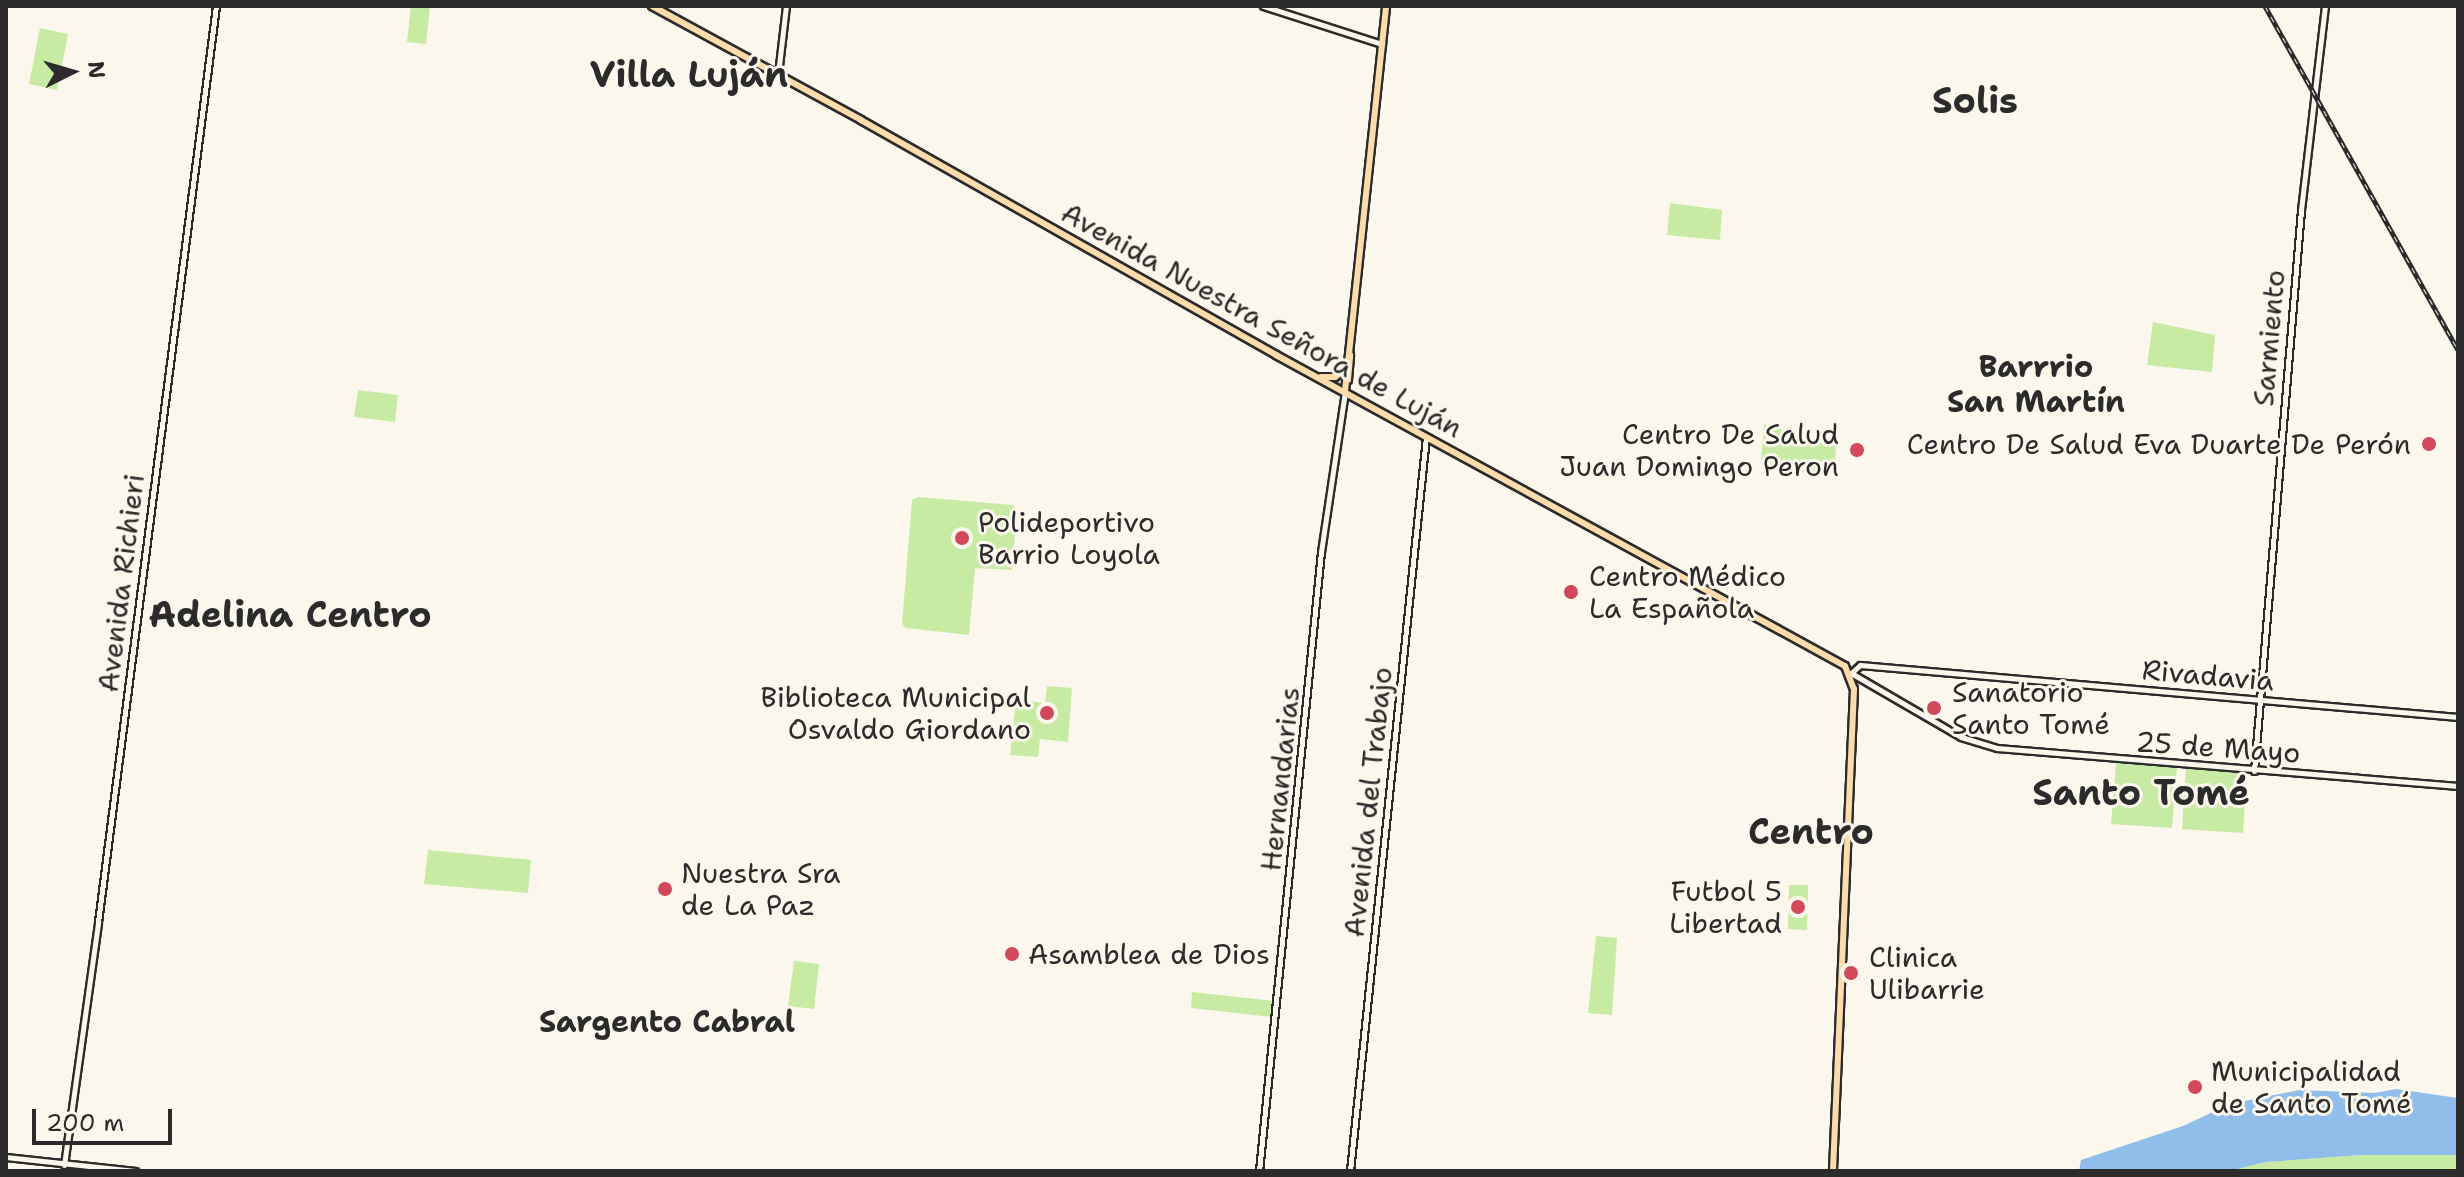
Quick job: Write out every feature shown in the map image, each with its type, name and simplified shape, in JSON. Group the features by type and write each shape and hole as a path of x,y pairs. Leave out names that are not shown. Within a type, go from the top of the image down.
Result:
{"main road":[{"name":"Avenida Nuestra Señora de Luján","path":"652,6 1317,377 1841,663 1851,673"},
{"path":"1345,391 1386,6"},
{"path":"1345,391 1352,317"},
{"path":"1317,377 1335,377 1345,368"},
{"path":"1833,1171 1854,689 1851,673"}],"street":[{"name":"Avenida Richieri","path":"64,1165 216,6"},
{"path":"778,74 786,6"},
{"path":"1263,6 1382,44"},
{"name":"Sarmiento","path":"2254,771 2301,210 2325,6"},
{"name":"Hernandarias","path":"1259,1171 1321,552 1345,391"},
{"name":"Avenida del Trabajo","path":"1350,1171 1426,437"},
{"name":"Rivadavia","path":"1851,673 1860,665 2458,717"},
{"name":"25 de Mayo","path":"1851,673 1961,737 1980,744 2040,753 2458,786"},
{"path":"6,1157 135,1171"}],"green space":[{"path":"411,6 430,6 426,44 407,42"},
{"path":"40,28 68,34 57,90 29,84"},
{"path":"1670,203 1722,210 1720,240 1667,235"},
{"path":"2153,322 2215,335 2212,372 2147,365"},
{"path":"358,390 398,395 395,422 354,417"},
{"path":"1764,424 1836,446 1834,473 1779,472 1761,463"},
{"name":"Polideportivo Barrio Loyola","path":"918,497 1013,505 1017,510 1012,570 975,568 969,635 906,628 902,624 912,500"},
{"path":"1047,686 1072,688 1068,742 1040,739 1038,757 1010,755 1016,700 1045,703"},
{"path":"2116,763 2177,767 2172,828 2111,824"},
{"path":"2186,768 2247,772 2243,833 2182,829"},
{"path":"428,850 531,860 528,893 424,884"},
{"name":"Futbol 5 Libertad","path":"1789,885 1808,885 1807,930 1788,929"},
{"path":"1596,936 1617,938 1612,1015 1588,1013"},
{"path":"794,961 819,964 814,1009 788,1006"},
{"path":"1192,992 1274,1001 1272,1017 1191,1008"},
{"path":"2361,1155 2458,1155 2458,1171 2229,1171 2266,1162"}],"water":[{"path":"2396,1089 2458,1098 2458,1155 2361,1155 2266,1162 2229,1171 2079,1171 2081,1160 2183,1126 2230,1104 2299,1090 2375,1093"}],"railway":[{"path":"2265,6 2458,350"}],"place":[{"name":"Centro De Salud Eva Duarte De Perón","path":"2429,444"},
{"name":"Centro De Salud Juan Domingo Peron","path":"1857,450"},
{"name":"Polideportivo Barrio Loyola","path":"962,538"},
{"name":"Centro Médico La Española","path":"1571,592"},
{"name":"Sanatorio Santo Tomé","path":"1934,708"},
{"name":"Biblioteca Municipal Osvaldo Giordano","path":"1047,713"},
{"name":"Nuestra Sra de La Paz","path":"665,889"},
{"name":"Futbol 5 Libertad","path":"1798,907"},
{"name":"Asamblea de Dios","path":"1012,954"},
{"name":"Clinica Ulibarrie","path":"1851,973"},
{"name":"Municipalidad de Santo Tomé","path":"2195,1087"}],"district":[{"name":"Villa Luján","path":"689,75"},
{"name":"Solis","path":"1975,101"},
{"name":"Barrrio San Martín","path":"2036,384"},
{"name":"Adelina Centro","path":"290,615"},
{"name":"Santo Tomé","path":"2141,793"},
{"name":"Centro","path":"1811,832"},
{"name":"Sargento Cabral","path":"667,1022"}]}
